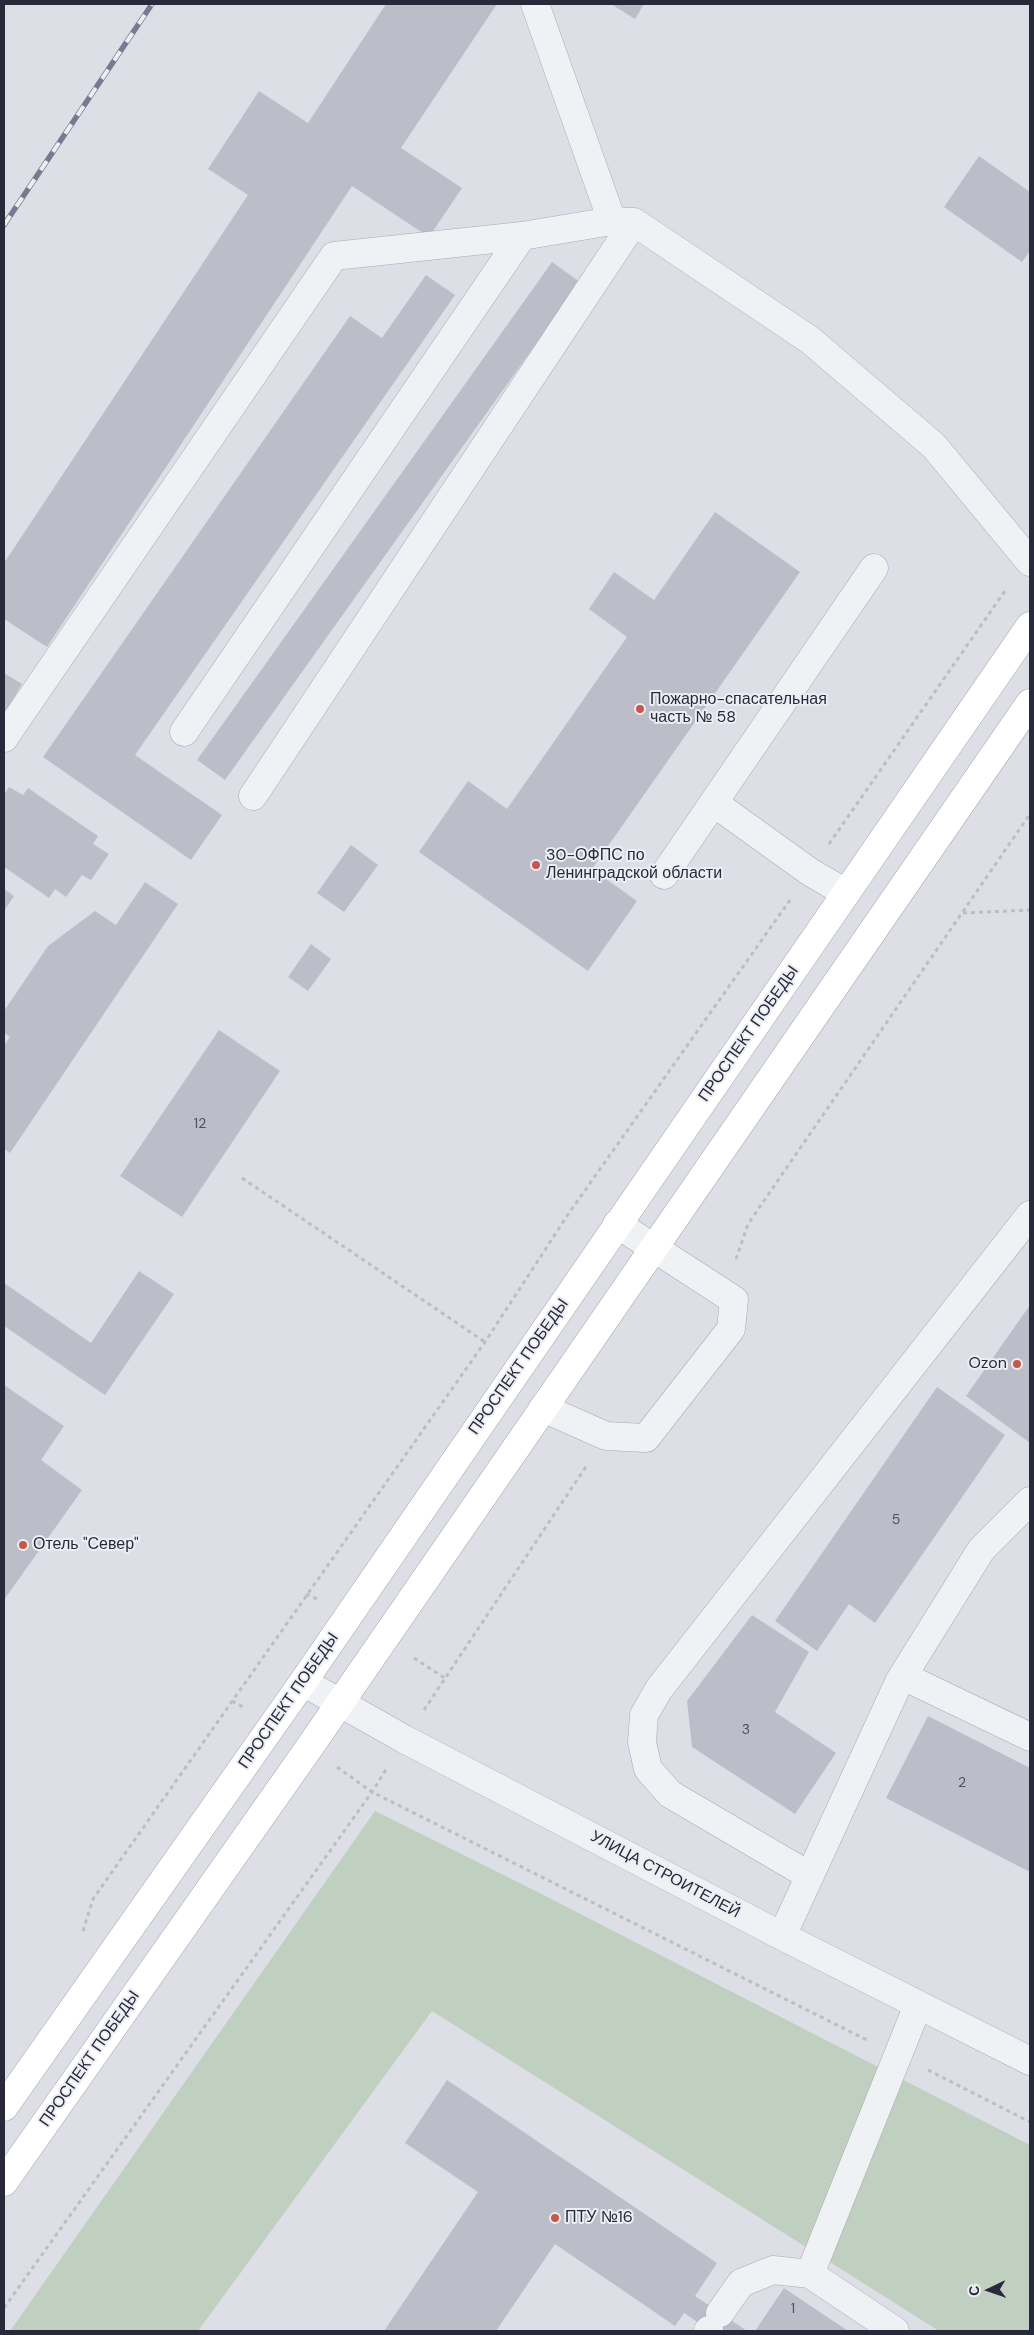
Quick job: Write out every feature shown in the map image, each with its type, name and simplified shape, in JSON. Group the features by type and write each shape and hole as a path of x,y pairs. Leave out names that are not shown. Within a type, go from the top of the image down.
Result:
{"main road":[{"name":"ПРОСПЕКТ ПОБЕДЫ","path":"4,2107 304,1682 617,1224 1030,626"},
{"name":"ПРОСПЕКТ ПОБЕДЫ","path":"4,2182 309,1748 1030,703"}],"street":[{"path":"535,4 623,221 810,340 934,446 1030,562"},
{"path":"4,738 334,256 522,236 623,221"},
{"path":"253,796 623,221"},
{"path":"184,732 522,236"},
{"path":"664,875 874,568"},
{"path":"714,803 810,872 846,893"},
{"path":"810,1876 670,1794 648,1769 642,1742 644,1715 659,1689 1030,1215"},
{"path":"542,1408 606,1436 646,1438 731,1329 734,1300 617,1224"},
{"path":"782,1936 903,1676 981,1550 1030,1501"},
{"path":"903,1676 1030,1737"},
{"name":"УЛИЦА СТРОИТЕЛЕЙ","path":"304,1682 404,1739 782,1936 1030,2061"},
{"path":"810,2274 918,2005"},
{"path":"713,2325 741,2283 773,2270 810,2274 896,2331"}],"path":[{"path":"734,1300 736,1260 748,1224 1030,814"},
{"path":"962,914 1030,910"},
{"path":"242,1178 485,1342"},
{"path":"82,1933 92,1899 485,1342 569,1213"},
{"path":"446,1679 606,1436"},
{"path":"232,1701 274,1723"},
{"path":"309,1748 372,1792 1030,2122"},
{"path":"4,2308 372,1792"}],"green space":[{"path":"375,1811 524,1885 1030,2145 1030,2331 939,2331 432,2011 198,2331 10,2331"}],"building":[{"path":"386,4 497,4 401,148 462,188 429,237 352,186 47,647 4,619 4,563 248,195 208,169 259,91 308,123"},
{"path":"611,4 644,4 635,19"},
{"path":"979,156 1030,192 1030,251 1022,262 944,207"},
{"path":"552,262 580,282 225,780 197,760"},
{"path":"426,275 455,295 135,755 222,815 191,860 43,757 350,316 382,338"},
{"name":"Пожарно-спасательная часть № 58","path":"715,512 800,572 592,869 637,901 588,971 419,852 468,781 507,809 627,637 589,609 614,572 654,600"},
{"path":"4,673 22,684 4,714"},
{"path":"9,787 23,795 28,788 98,836 93,844 109,854 91,880 82,875 66,897 55,889 49,898 4,867 4,795"},
{"path":"351,845 378,865 344,912 317,893"},
{"path":"145,882 178,904 10,1153 4,1149 4,1045 10,1037 4,1033 4,1011 48,946 95,911 116,925"},
{"path":"4,889 14,896 4,911"},
{"path":"311,944 331,959 308,991 288,977"},
{"path":"219,1030 280,1071 182,1217 120,1176"},
{"path":"139,1271 174,1294 105,1395 4,1326 4,1283 91,1343"},
{"path":"1030,1305 1030,1443 966,1396"},
{"name":"Отель \"Север\"","path":"4,1385 64,1426 41,1460 82,1490 4,1600"},
{"path":"937,1387 1005,1435 875,1623 849,1604 817,1651 775,1621"},
{"path":"752,1615 809,1652 775,1712 836,1753 795,1814 692,1747 687,1701"},
{"path":"928,1716 1030,1768 1030,1872 886,1798"},
{"name":"ПТУ №16","path":"447,2080 717,2263 695,2296 747,2331 711,2331 684,2313 675,2326 555,2244 496,2331 384,2331 478,2192 405,2143"},
{"path":"784,2288 848,2331 755,2331"}],"railway":[{"path":"4,225 152,4"}],"place":[{"name":"Пожарно-спасательная часть № 58","path":"640,709"},
{"name":"30-ОФПС по Ленинградской области","path":"536,865"},
{"name":"Ozon","path":"1017,1364"},
{"name":"Отель \"Север\"","path":"23,1545"},
{"name":"ПТУ №16","path":"555,2218"}]}
